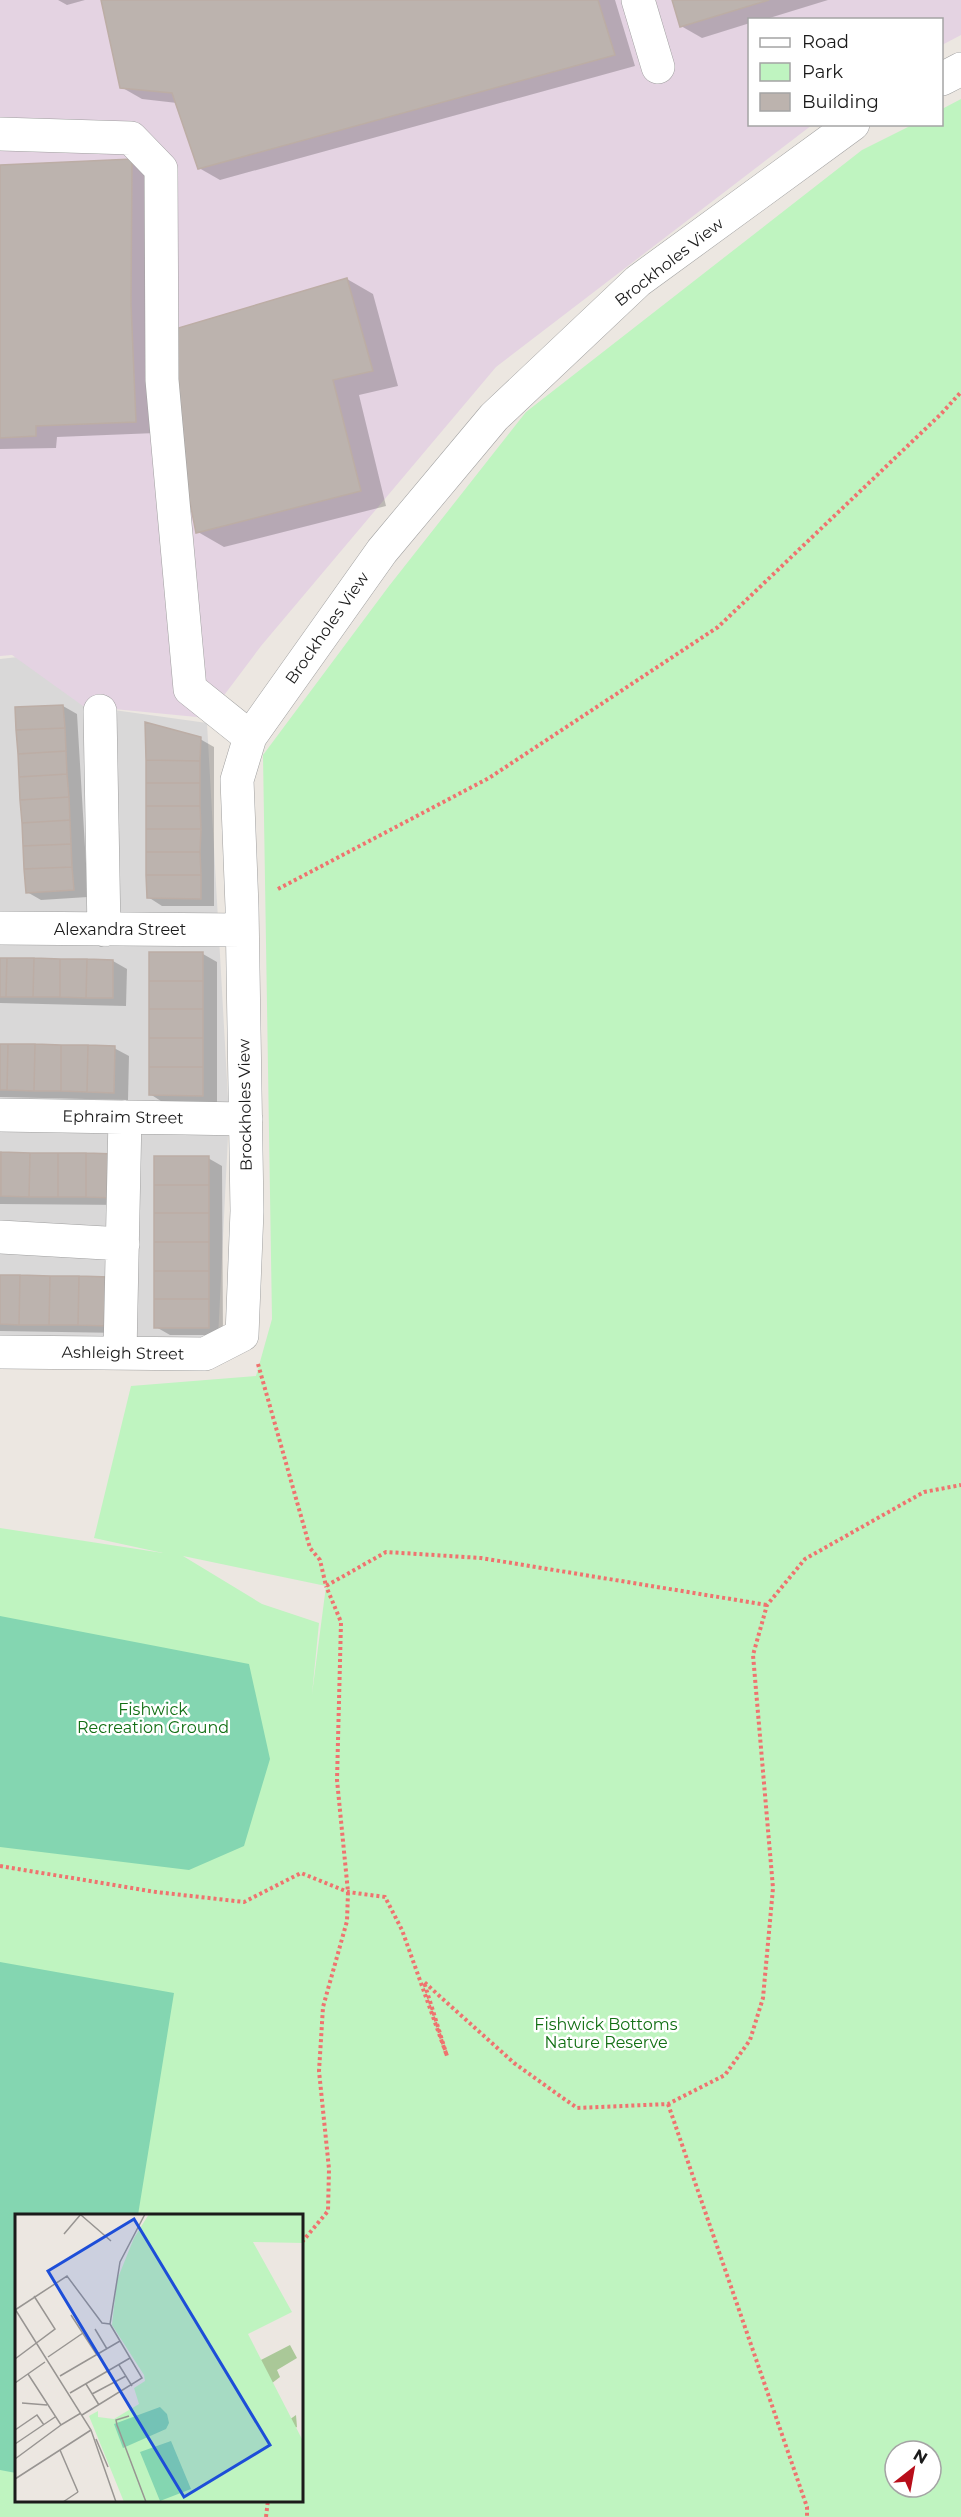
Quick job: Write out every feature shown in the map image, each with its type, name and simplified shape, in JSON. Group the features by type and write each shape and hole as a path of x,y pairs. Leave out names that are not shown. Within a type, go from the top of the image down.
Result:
{"street":[{"path":"638,0 658,67"},
{"path":"943,78 961,69"},
{"name":"Brockholes View","path":"242,1335 247,1211 237,780 250,737 382,551 494,417 638,281 850,126"},
{"path":"0,134 131,138 161,169 162,380 190,689 250,737"},
{"path":"100,711 104,930"},
{"name":"Alexandra Street","path":"0,928 104,930 242,919"},
{"name":"Ephraim Street","path":"0,1115 246,1119"},
{"path":"120,1353 125,1117"},
{"path":"0,1237 123,1244"},
{"name":"Ashleigh Street","path":"0,1352 205,1354 242,1335"}],"path":[{"path":"242,919 489,778 718,627 941,414 961,392"},
{"path":"258,1364 310,1548 320,1560 326,1586 340,1622 337,1780 348,1892 348,1922 323,2007 319,2072 329,2169 328,2211 303,2241"},
{"path":"0,1866 156,1892 244,1902 301,1874 348,1892 385,1897 402,1930 447,2056 424,1982 514,2063 577,2108 668,2104 725,2075 750,2040 763,1998 773,1888 753,1655 767,1605 805,1559 924,1492 961,1485"},
{"path":"326,1586 386,1552 481,1558 767,1605"},
{"path":"668,2104 803,2496 807,2517"},
{"path":"266,2517 268,2502"}],"shaded area":[{"path":"0,0 961,0 961,35 943,44 943,18 748,18 748,126 811,126 496,367 261,646 207,718 83,706 12,655 0,656"},
{"path":"18,657 85,706 207,723 229,1116 218,1339 0,1336 0,659"}],"green space":[{"name":"Fishwick Bottoms Nature Reserve","path":"961,99 961,2517 0,2517 0,1528 163,1553 94,1538 131,1386 256,1376 272,1319 263,755 389,586 526,412 862,150 910,126 943,126 943,108","holes":["183,1556 326,1586 312,1694 319,1623 262,1604"]},
{"name":"Fishwick Recreation Ground","path":"0,1616 249,1664 270,1759 244,1846 189,1870 0,1847"},
{"path":"0,1962 174,1993 138,2214 15,2214 15,2473 0,2470"}],"building":[{"path":"101,0 598,0 615,55 198,169 172,93 120,88"},
{"path":"672,0 769,0 680,27"},
{"path":"132,159 131,304 136,422 36,426 36,436 0,438 0,165"},
{"path":"347,278 373,371 333,380 361,491 196,533 183,467 175,329"},
{"path":"63,705 65,728 16,730 15,707"},
{"path":"145,722 201,737 200,761 146,760"},
{"path":"65,728 66,751 18,754 16,730"},
{"path":"66,751 67,774 19,777 18,754"},
{"path":"146,760 200,761 200,783 146,783"},
{"path":"67,774 69,797 20,800 19,777"},
{"path":"146,783 200,783 200,806 146,806"},
{"path":"69,797 70,820 22,823 20,800"},
{"path":"146,806 200,806 201,829 146,829"},
{"path":"70,820 71,844 23,846 22,823"},
{"path":"146,829 201,829 200,852 146,852"},
{"path":"71,844 72,867 24,869 23,846"},
{"path":"146,852 200,852 201,875 146,875"},
{"path":"72,867 74,890 26,893 24,869"},
{"path":"146,875 201,875 201,899 147,898"},
{"path":"149,952 203,952 203,981 149,981"},
{"path":"0,958 7,958 6,997 0,997"},
{"path":"7,958 34,958 33,997 6,997"},
{"path":"34,958 60,959 60,997 33,997"},
{"path":"60,959 87,959 86,998 60,997"},
{"path":"87,959 113,960 113,998 86,998"},
{"path":"149,981 203,981 203,1009 149,1009"},
{"path":"149,1009 203,1009 203,1038 149,1038"},
{"path":"149,1038 203,1038 203,1067 149,1067"},
{"path":"0,1044 8,1044 7,1090 0,1090"},
{"path":"8,1044 35,1044 34,1091 7,1090"},
{"path":"35,1044 61,1045 61,1091 34,1091"},
{"path":"61,1045 88,1045 87,1092 61,1091"},
{"path":"88,1045 115,1046 114,1093 87,1092"},
{"path":"149,1067 203,1067 203,1096 149,1095"},
{"path":"1,1152 1,1196 0,1196"},
{"path":"1,1152 30,1153 29,1197 1,1196"},
{"path":"30,1153 58,1153 58,1197 29,1197"},
{"path":"58,1153 86,1153 86,1197 58,1197"},
{"path":"86,1153 115,1154 114,1198 86,1197"},
{"path":"154,1156 209,1156 209,1185 154,1185"},
{"path":"154,1185 209,1185 209,1213 154,1213"},
{"path":"154,1213 209,1213 209,1242 154,1242"},
{"path":"154,1242 209,1242 209,1271 154,1271"},
{"path":"154,1271 209,1271 209,1299 154,1299"},
{"path":"0,1275 20,1275 19,1325 0,1324"},
{"path":"20,1275 50,1276 49,1325 19,1325"},
{"path":"50,1276 79,1276 78,1325 49,1325"},
{"path":"79,1276 109,1277 108,1326 78,1325"},
{"path":"154,1299 209,1299 209,1328 154,1328"}]}
